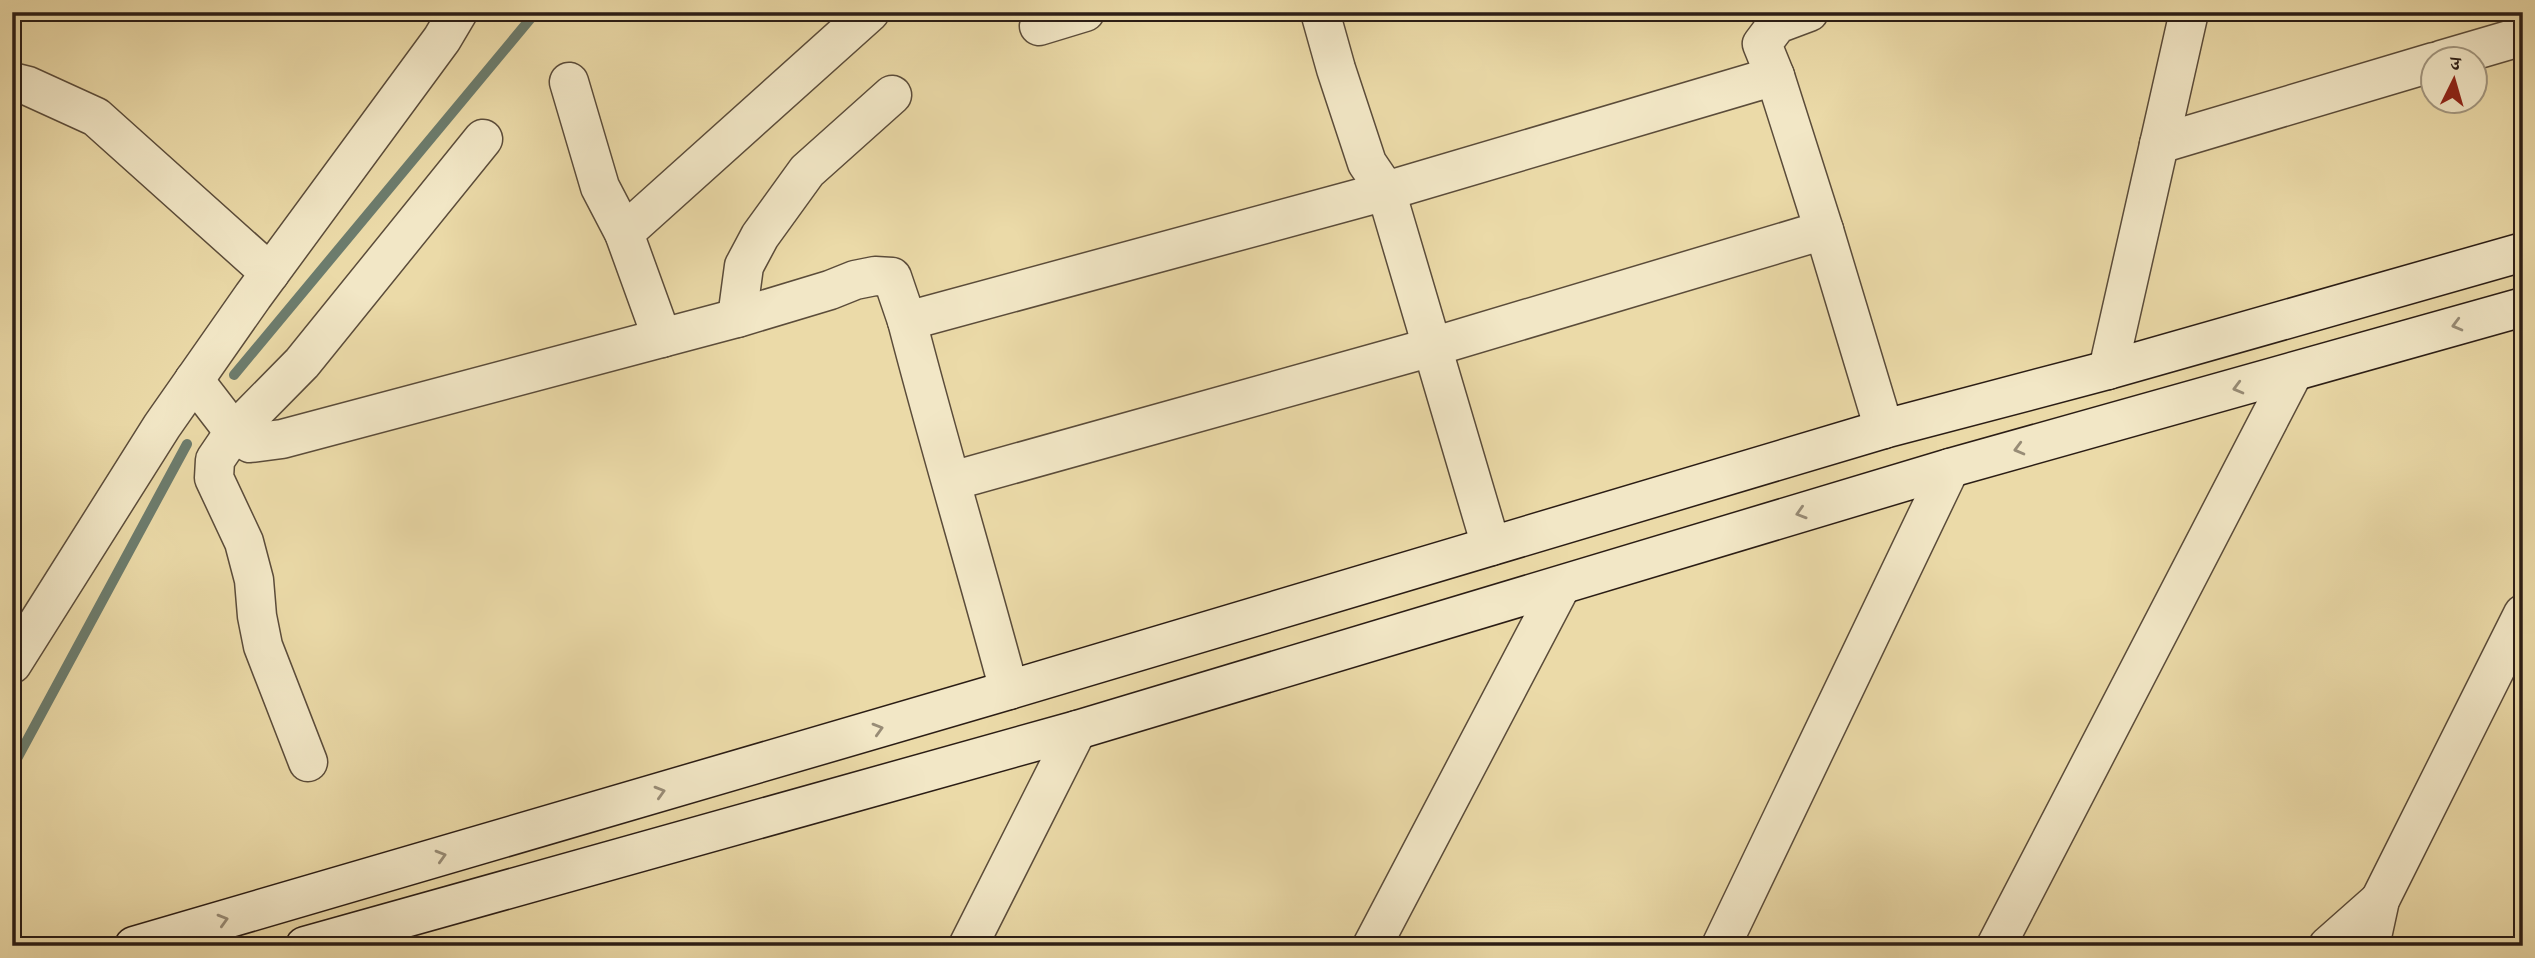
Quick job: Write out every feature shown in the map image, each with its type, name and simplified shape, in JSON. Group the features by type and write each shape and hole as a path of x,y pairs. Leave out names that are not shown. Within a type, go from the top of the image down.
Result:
{"street":[{"path":"12,664 162,426 270,273 442,39 458,12"},
{"path":"624,233 870,12"},
{"path":"1039,26 1085,12"},
{"path":"1320,12 1367,163 1387,191 1491,546"},
{"path":"1809,12 1777,24 1762,44 1776,76 1884,429"},
{"path":"2108,370 2189,12"},
{"path":"2489,46 2523,36"},
{"path":"2159,144 2420,66"},
{"path":"908,321 1387,191 1776,76"},
{"path":"12,82 28,86 96,117 270,273"},
{"path":"569,82 600,187 624,233 662,338"},
{"path":"737,318 744,266 760,236 807,171 892,95"},
{"path":"307,762 263,646 254,580 244,542 214,478 215,460 234,432 303,363 483,139"},
{"path":"952,481 1432,347 1824,230"},
{"path":"134,946 1009,691 1884,429 2108,370 2523,252"},
{"path":"194,380 234,432 250,443 282,439 737,318 855,280 875,276 892,277 908,321 932,418 952,481 1009,691"},
{"path":"305,946 1077,730 1950,468 2523,307"},
{"path":"1996,946 2292,373"},
{"path":"1721,946 1950,468"},
{"path":"1372,946 1561,586"},
{"path":"2370,946 2380,900 2523,614"},
{"path":"968,946 1077,730"},
{"path":"2328,946 2380,900"}],"waterway":[{"path":"234,375 536,12"},
{"path":"12,768 187,444"}]}
